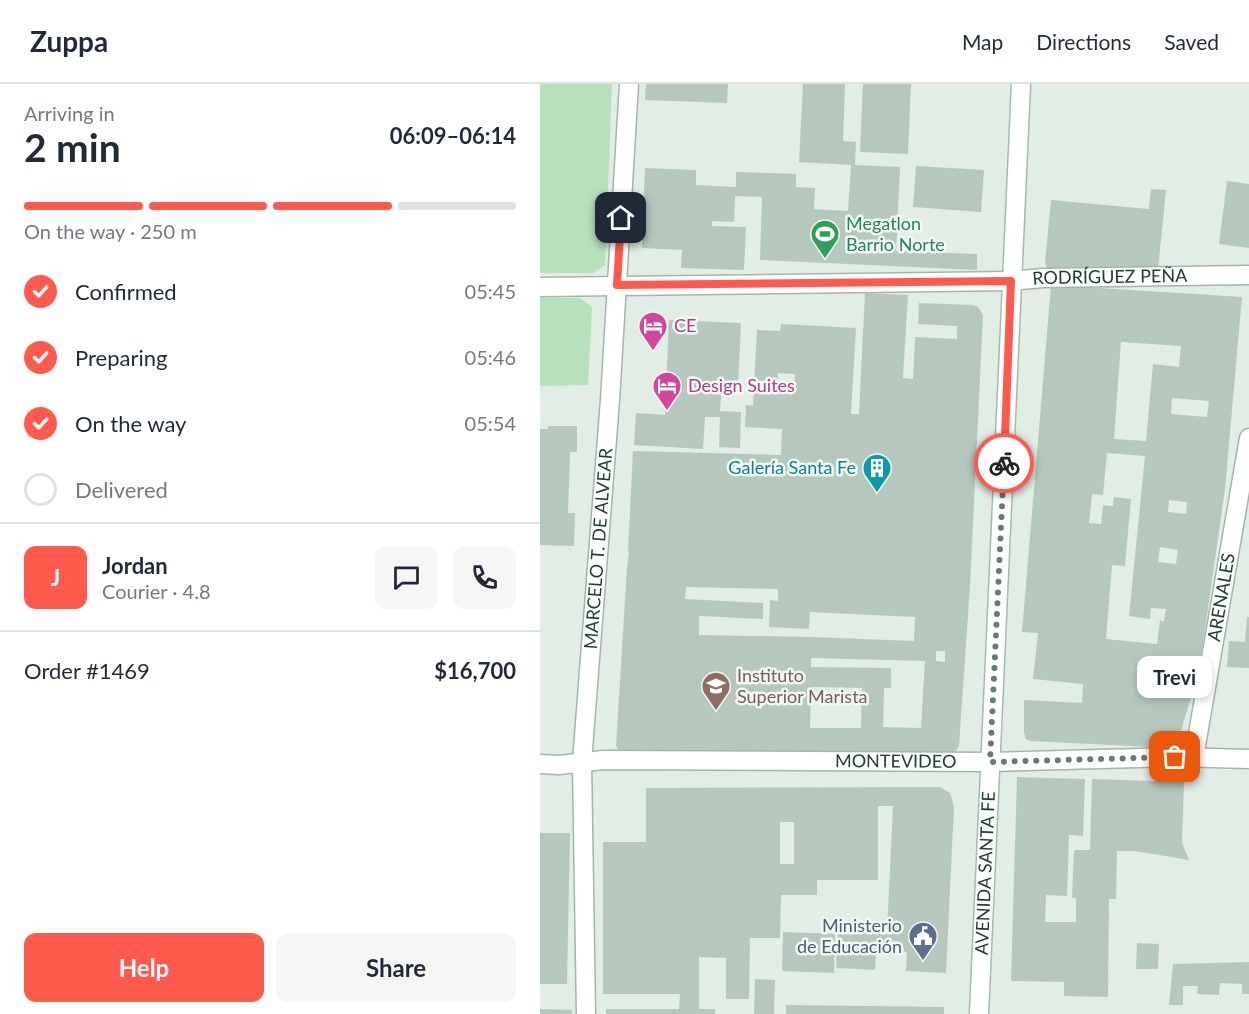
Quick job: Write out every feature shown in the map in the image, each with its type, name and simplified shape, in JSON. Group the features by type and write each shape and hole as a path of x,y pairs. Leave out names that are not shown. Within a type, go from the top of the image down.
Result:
{"street":[{"name":"MARCELO T. DE ALVEAR","path":"586,1014 582,762 617,285 629,84"},
{"name":"AVENIDA SANTA FE","path":"979,1014 1021,84"},
{"name":"RODRÍGUEZ PEÑA","path":"540,287 1011,281 1043,278 1249,274"},
{"name":"ARENALES","path":"1194,757 1249,438"},
{"name":"MONTEVIDEO","path":"540,764 603,760 990,762 1194,757 1249,759"}],"green space":[{"path":"540,84 612,84 605,265 593,273 540,273"},
{"path":"540,298 580,298 592,307 588,385 540,386"}],"building":[{"path":"646,84 728,84 727,103 645,100"},
{"path":"803,84 845,84 843,141 856,142 855,165 900,167 896,251 977,254 977,270 760,260 762,197 735,196 734,222 712,221 712,226 746,227 744,270 681,268 682,250 642,248 645,168 696,170 696,185 736,187 736,172 796,174 796,187 815,188 814,209 848,211 851,165 799,162"},
{"path":"863,84 911,84 908,154 860,152"},
{"path":"916,166 984,170 981,212 913,207"},
{"path":"1227,181 1249,184 1249,248 1219,244"},
{"path":"1151,189 1166,190 1157,279 1047,268 1045,262 1051,200 1149,209"},
{"path":"1051,285 1242,297 1225,489 1199,672 1177,743 1171,748 1026,739 1024,700 1082,703 1083,684 1033,679 1038,633 1022,632","holes":["1121,342 1181,346 1179,367 1153,364 1146,441 1114,439","1172,398 1209,401 1207,417 1171,414","1107,453 1145,456 1129,616 1150,619 1151,608 1166,609 1164,622 1160,620 1157,644 1106,639 1112,565 1125,566 1131,499 1114,497 1113,506 1103,505 1101,524 1089,523 1092,494 1103,495","1169,500 1187,502 1186,514 1168,512","1160,547 1178,550 1176,564 1158,562"]},
{"path":"865,293 908,295 903,378 913,379 915,337 957,339 957,326 918,324 919,303 978,307 983,315 970,586 959,746 952,756 620,752 616,746 629,552 633,451 781,455 782,429 745,427 746,405 753,406 757,330 780,331 781,324 856,328 851,414 859,414","holes":["778,373 795,374 794,392 777,391","686,587 778,589 778,601 770,600 769,627 809,629 810,612 915,617 914,641 699,635 699,616 763,619 763,603 685,599","936,651 945,651 945,662 936,661","811,658 925,661 921,728 883,727 884,688 891,688 891,668 811,667","811,687 862,688 861,728 810,728"]},
{"path":"669,320 741,323 738,384 722,384 720,411 741,412 740,448 719,447 720,417 705,417 703,449 634,445 636,413 665,415"},
{"path":"548,426 577,426 577,452 570,452 568,513 575,513 574,546 540,545 540,429 548,429"},
{"path":"1247,617 1249,617 1249,668 1227,667 1229,641 1245,642"},
{"path":"1017,777 1085,779 1083,836 1069,835 1067,896 1046,895 1045,922 1076,922 1076,898 1072,898 1074,850 1090,850 1092,779 1184,782 1182,843 1189,860 1135,851 1117,851 1116,899 1109,899 1108,997 1064,996 1064,982 1011,981"},
{"path":"940,787 950,793 954,806 946,973 906,971 907,952 876,950 875,970 836,968 838,930 887,932 893,806 878,806 878,880 817,880 817,895 781,895 780,938 750,938 749,999 726,999 726,958 699,957 699,1009 715,1009 715,1014 606,1014 606,1009 679,1009 680,994 603,994 603,842 646,842 646,788","holes":["780,822 794,822 794,864 780,864"]},
{"path":"540,833 570,833 567,984 540,984"},
{"path":"783,932 835,934 834,973 782,971"},
{"path":"1137,943 1159,944 1158,969 1136,969"},
{"path":"1249,962 1249,994 1242,994 1242,984 1220,983 1219,995 1197,994 1198,986 1183,986 1183,1005 1169,1005 1173,964"},
{"path":"755,979 775,980 774,1014 754,1014"},
{"path":"786,1005 944,1007 944,1014 786,1014"},
{"path":"540,1009 572,1010 572,1014 540,1014"}],"way so far":[{"path":"1004,463 990,762 1175,757"}],"place":[{"name":"Megatlon Barrio Norte","path":"825,260"},
{"name":"CE","path":"653,352"},
{"name":"Design Suites","path":"667,412"},
{"name":"Galería Santa Fe","path":"877,494"},
{"name":"Instituto Superior Marista","path":"716,712"},
{"name":"Trevi","path":"1175,757"},
{"name":"Ministerio de Educación","path":"923,962"}],"route":[{"path":"621,218 617,285 1011,281 1004,463"}]}
